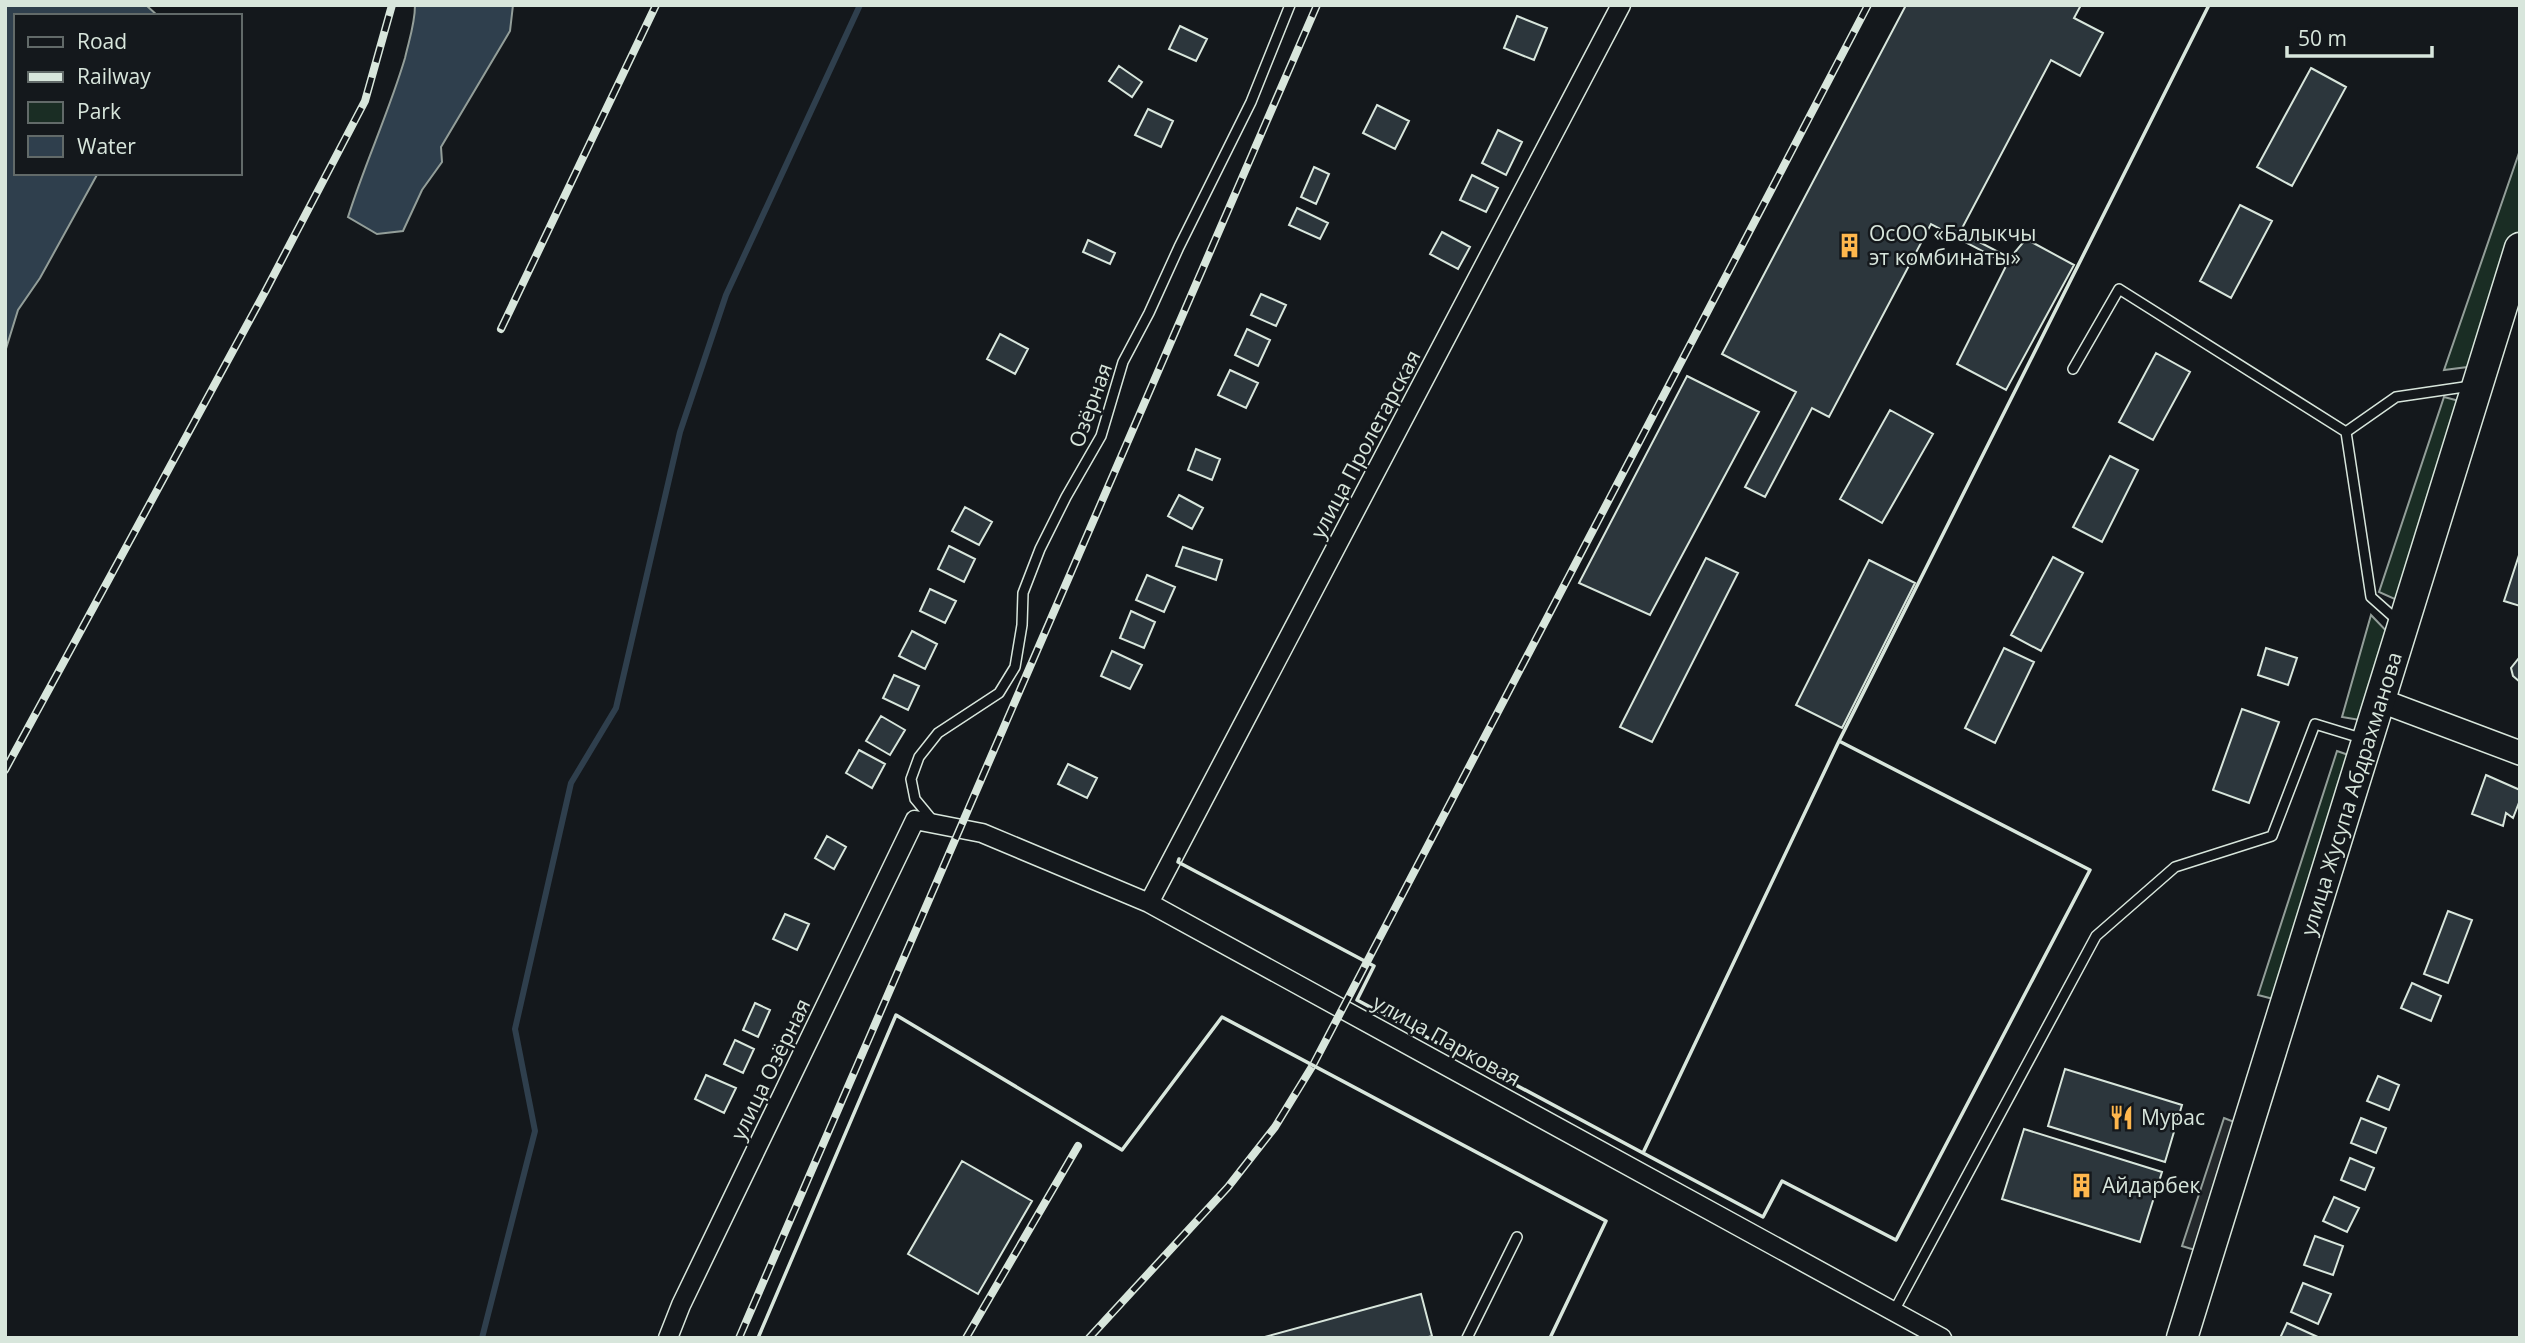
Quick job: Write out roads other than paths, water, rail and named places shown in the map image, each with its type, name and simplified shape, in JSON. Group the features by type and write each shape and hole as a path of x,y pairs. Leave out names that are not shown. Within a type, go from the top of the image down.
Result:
{"highway":[{"name":"улица Жусупа Абдрахманова","path":"2182,1338 2520,248"}],"street":[{"name":"улица Пролетарская","path":"1149,903 1621,5"},
{"path":"2379,699 2520,753"},
{"name":"улица Парковая","path":"915,820 982,834 1149,903 1942,1338"},
{"name":"улица Озёрная","path":"668,1338 681,1305 915,820"}],"lane":[{"name":"Озёрная","path":"937,825 915,799 911,779 919,757 938,733 999,694 1015,667 1022,625 1023,593 1040,549 1101,436 1123,362 1251,102 1290,5"},
{"path":"2073,369 2119,289 2346,432 2371,597 2402,624"},
{"path":"2346,432 2396,397 2477,385"},
{"path":"1894,1311 2096,936 2175,867 2272,836 2315,724 2366,740"},
{"path":"1467,1338 1517,1237"}],"water":[{"path":"5,5 146,5 156,14 14,14 14,175 97,175 40,278 18,310 5,352"},
{"path":"415,5 513,5 510,31 441,147 442,162 422,190 403,231 377,234 348,217 399,78 412,32"}],"waterway":[{"path":"482,1338 535,1131 515,1029 571,783 616,708 680,432 726,295 860,5"}],"railway":[{"path":"5,770 266,290 365,101 392,5"},
{"path":"501,329 656,5"},
{"path":"739,1338 1317,5"},
{"path":"1089,1338 1228,1187 1275,1127 1313,1065 1868,5"},
{"path":"966,1338 1078,1146"}],"place":[{"name":"ОсОО «Балыкчы эт комбинаты»","path":"1849,245"},
{"name":"Мурас","path":"2121,1117"},
{"name":"Айдарбек","path":"2082,1185"}]}
